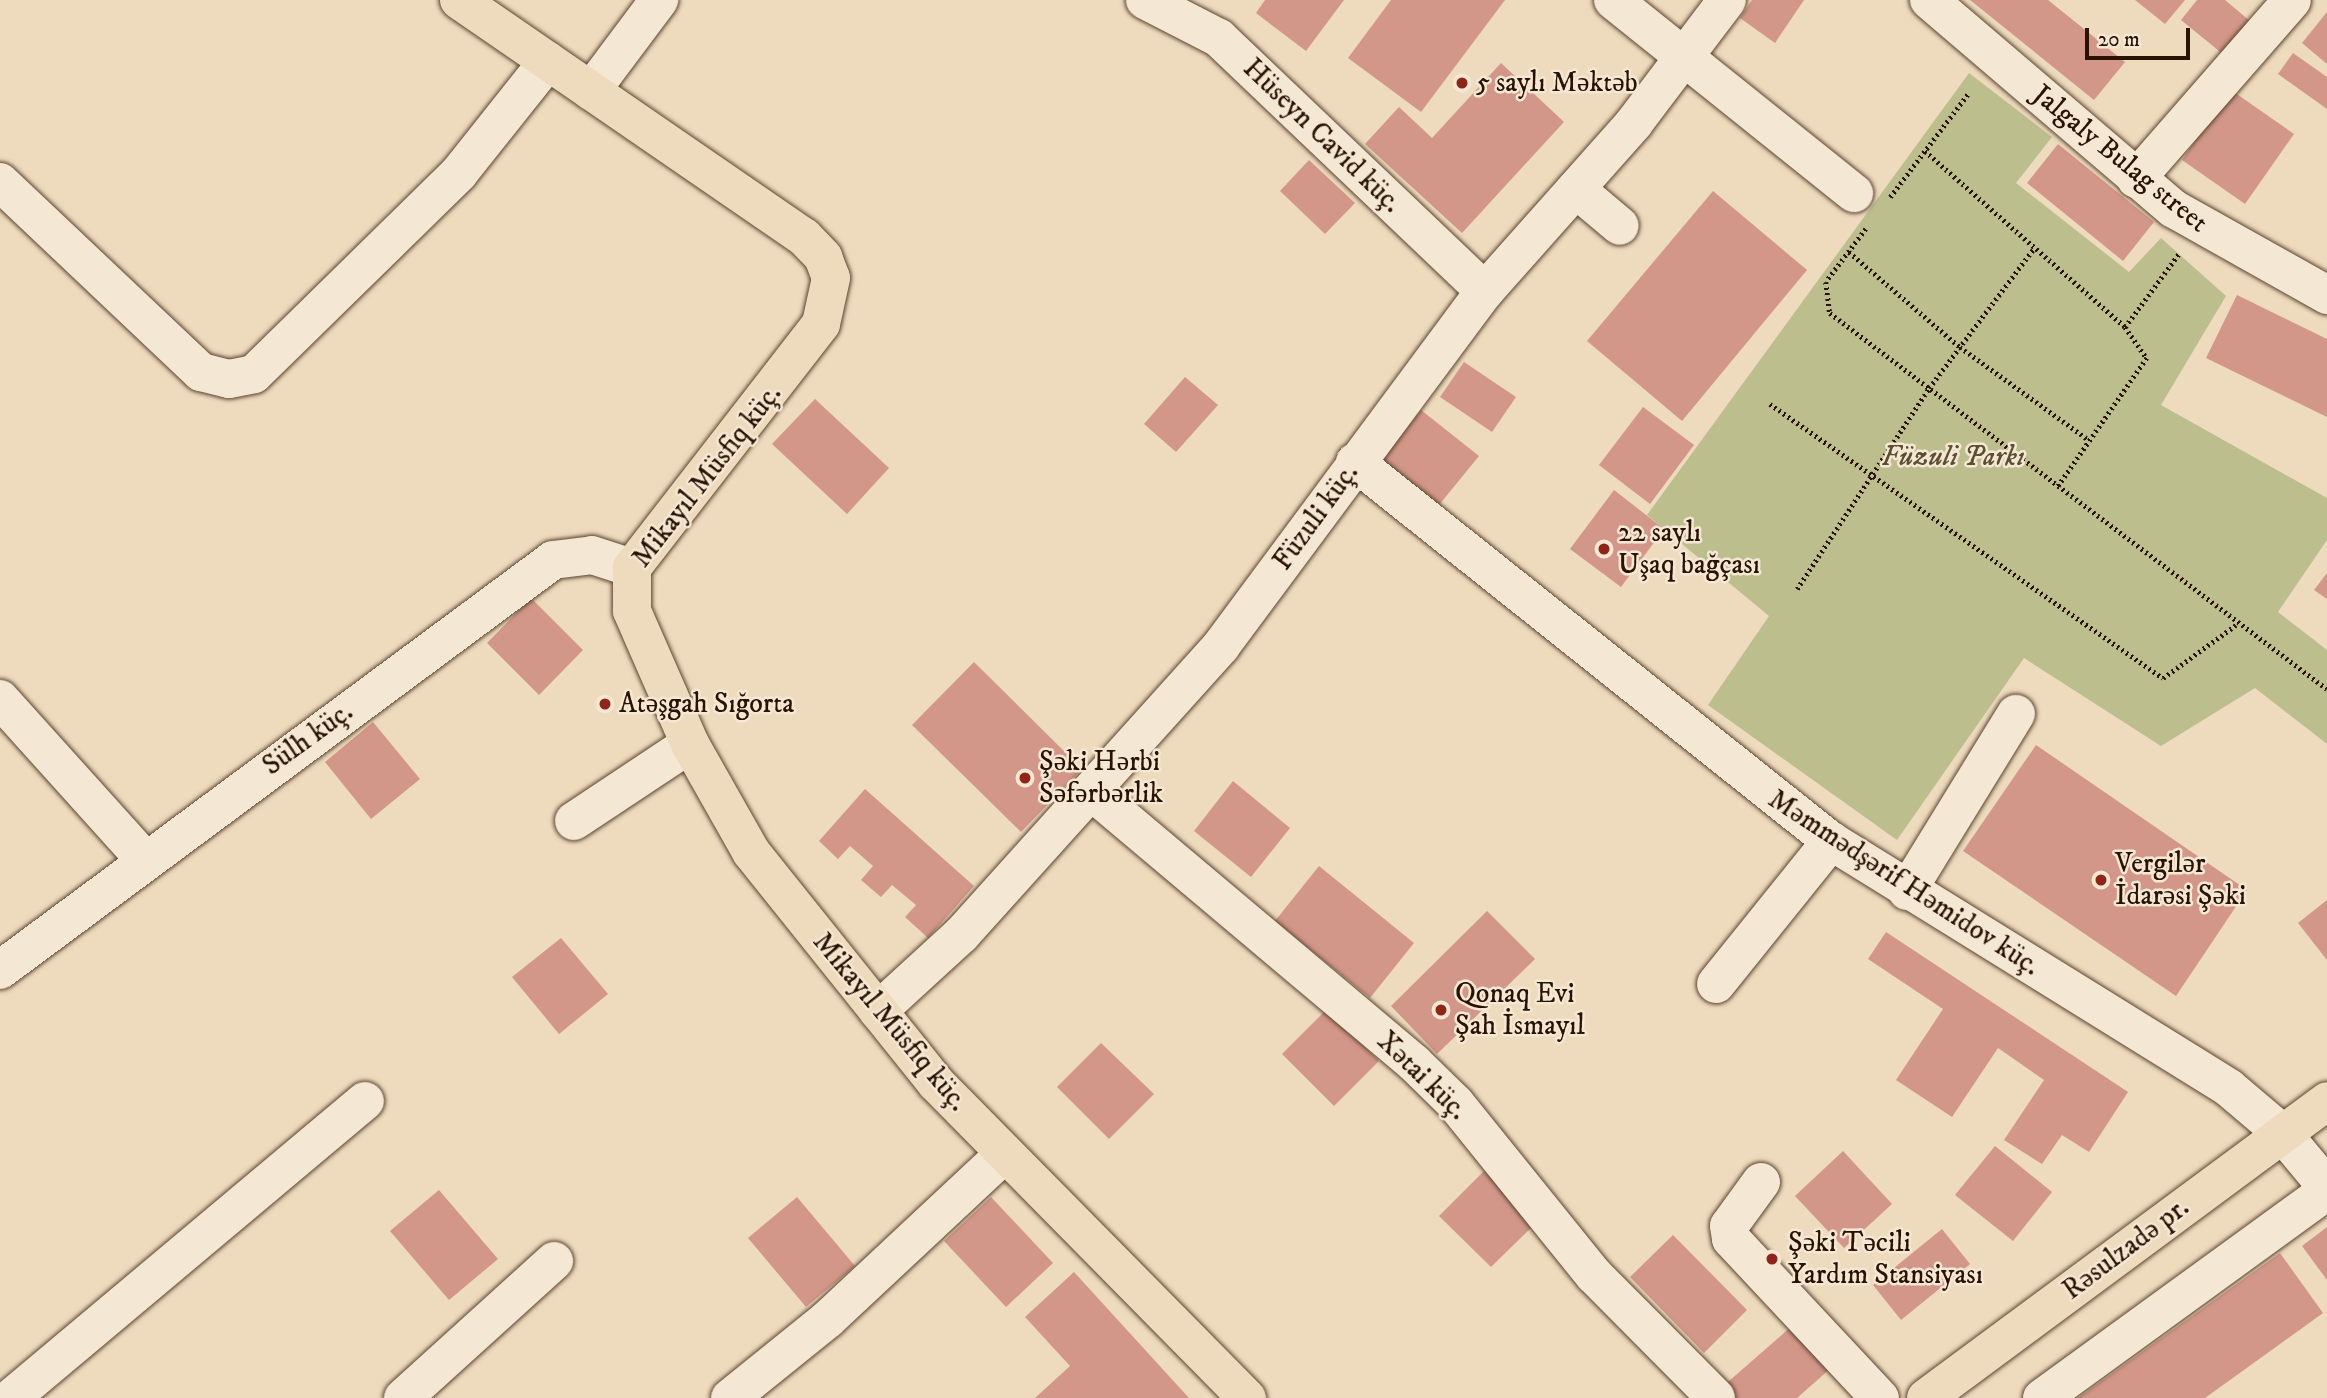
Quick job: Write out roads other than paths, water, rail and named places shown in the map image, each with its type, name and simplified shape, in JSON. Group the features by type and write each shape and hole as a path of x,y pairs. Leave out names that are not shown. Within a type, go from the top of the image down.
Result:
{"main road":[{"name":"Mikayıl Müsfiq küç.","path":"458,0 804,237 831,278 830,304 799,358 632,568 632,611 690,744 751,852 878,1011 1003,1155 1247,1398"},
{"name":"Rəsulzadə pr.","path":"1943,1393 2327,1101"}],"street":[{"path":"591,91 659,0"},
{"name":"Hüseyn Cavid küç.","path":"1145,0 1219,38 1485,291"},
{"path":"1612,0 1685,55 1871,205"},
{"name":"Füzuli küç.","path":"878,1011 929,970 1221,646 1355,462 1485,291 1576,189 1727,0"},
{"name":"Jalgaly Bulag street","path":"1929,0 2136,179 2199,226 2327,295"},
{"path":"2136,179 2292,0"},
{"path":"0,182 201,372 229,379 254,374 459,173 548,61"},
{"path":"1576,189 1620,226"},
{"name":"Məmmədşərif Həmidov küç.","path":"1355,462 1831,841 1907,891 2229,1088 2282,1133 2327,1189"},
{"name":"Sülh küç.","path":"0,970 144,859 553,560 592,555 632,568"},
{"path":"0,699 144,859"},
{"path":"1907,891 2016,714"},
{"path":"574,821 690,744"},
{"name":"Xətai küç.","path":"1091,791 1430,1079 1594,1275 1716,1398"},
{"path":"1716,984 1831,841"},
{"path":"23,1395 365,1101"},
{"path":"730,1398 828,1319 1003,1155"},
{"path":"1761,1182 1729,1226 1731,1239 1880,1398"},
{"path":"2042,1398 2327,1189"},
{"path":"403,1398 554,1261"}],"place":[{"name":"5 saylı Məktəb","path":"1462,83"},
{"name":"22 saylı Uşaq bağçası","path":"1604,549"},
{"name":"Atəşgah Sığorta","path":"605,704"},
{"name":"Şəki Hərbi Səfərbərlik","path":"1025,778"},
{"name":"Vergilər İdarəsi Şəki","path":"2101,880"},
{"name":"Qonaq Evi Şah İsmayıl","path":"1441,1010"},
{"name":"Şəki Təcili Yardım Stansiyası","path":"1772,1259"}],"park label":[{"name":"Füzuli Parkı","path":"1953,457"}]}
